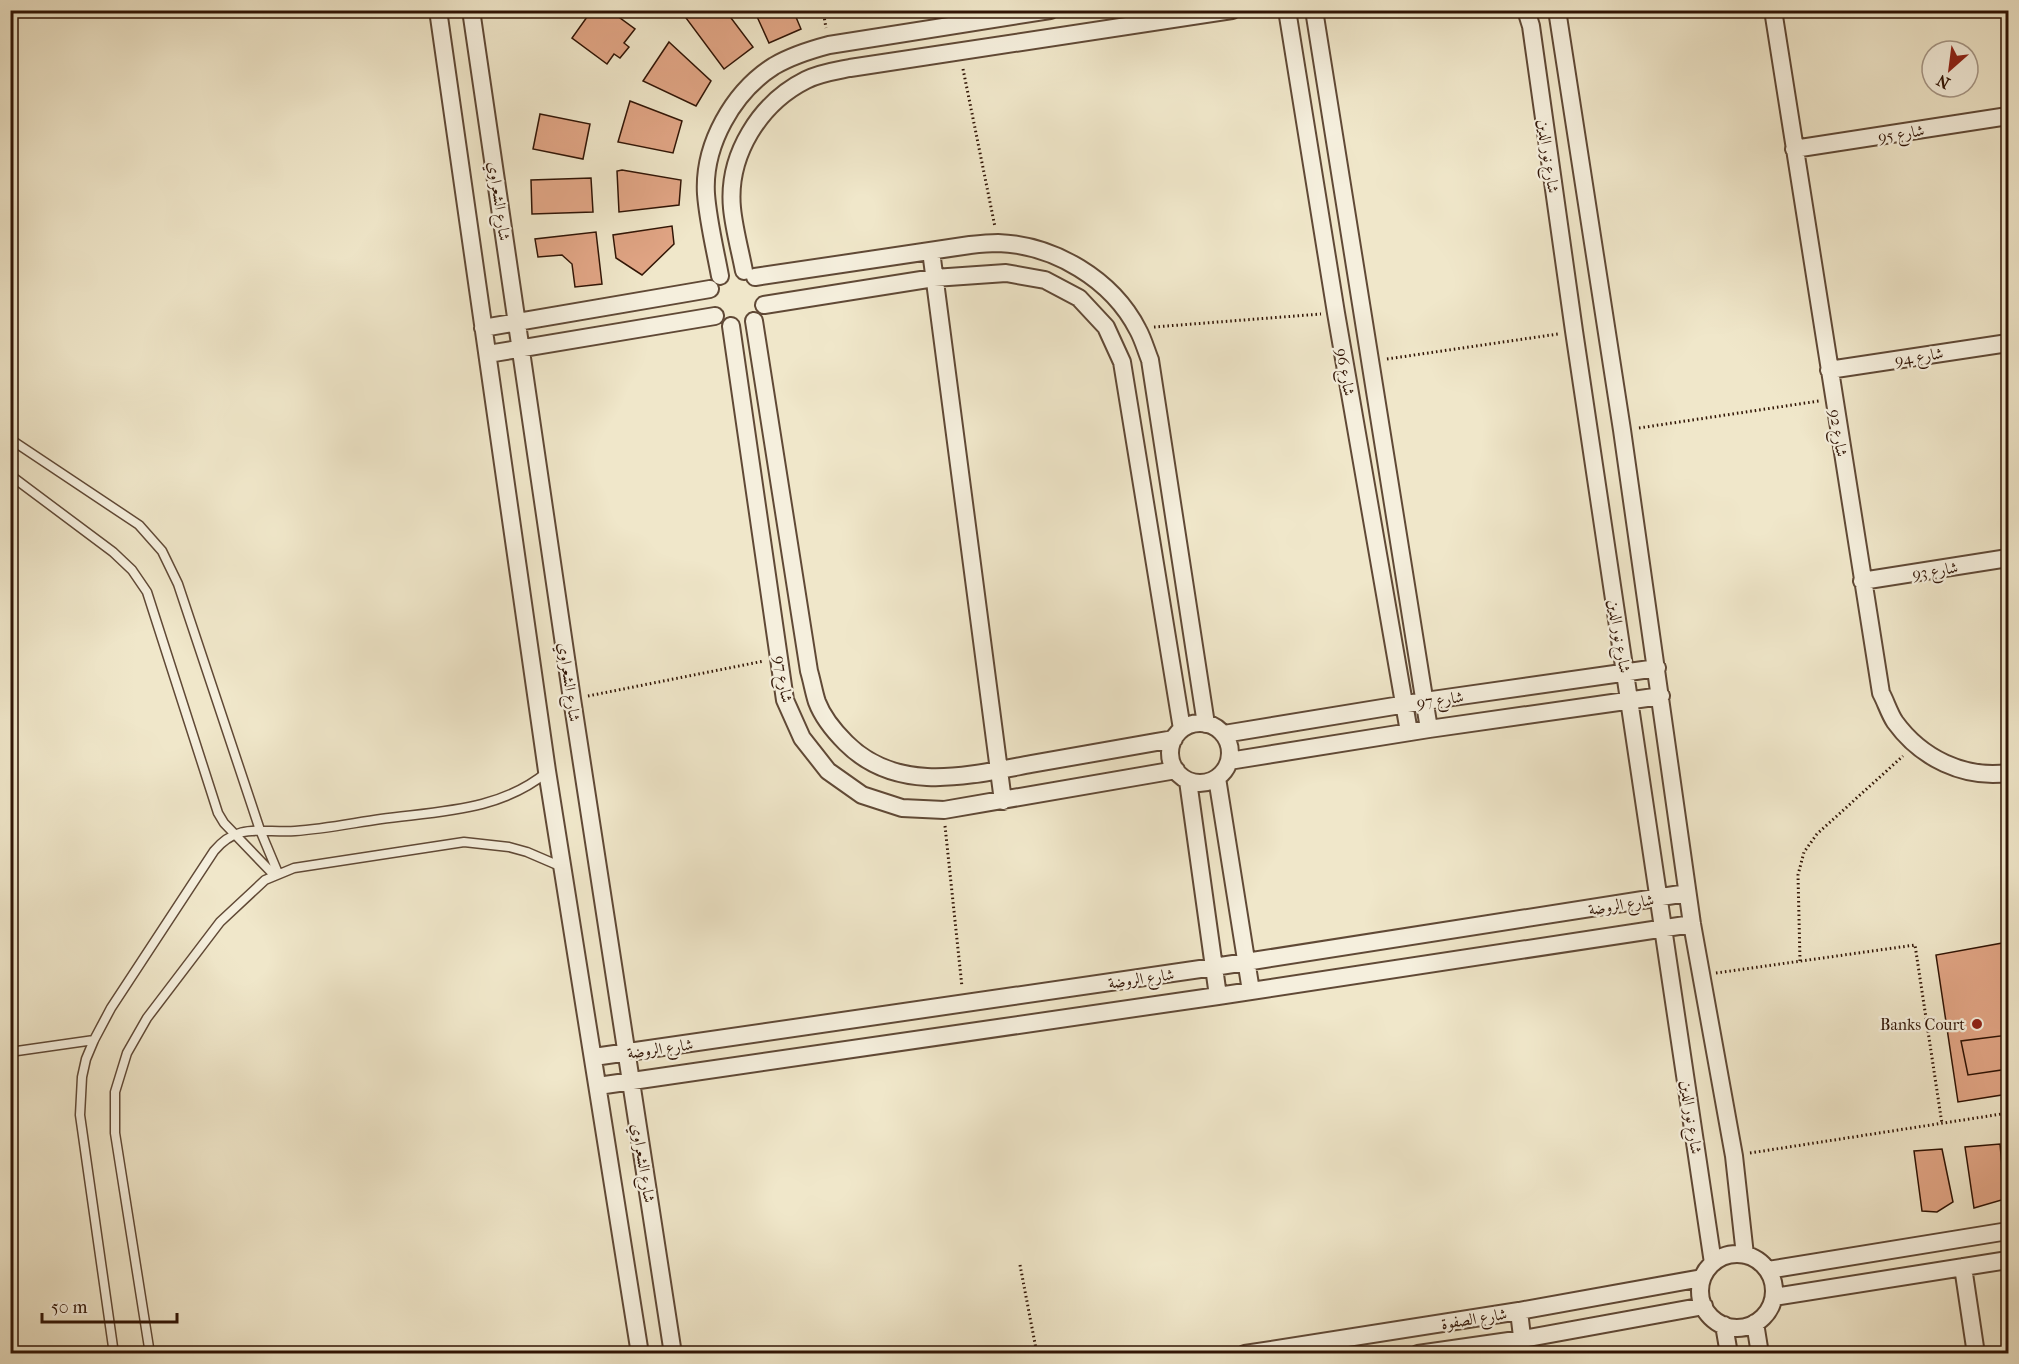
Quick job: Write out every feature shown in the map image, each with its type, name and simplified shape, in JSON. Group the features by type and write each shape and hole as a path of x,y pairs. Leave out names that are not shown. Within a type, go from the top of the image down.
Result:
{"street":[{"name":"شارع الشعراوي","path":"438,10 547,771 639,1353"},
{"name":"شارع الشعراوي","path":"471,10 572,699 673,1353"},
{"path":"1050,10 829,45 800,53 774,67 750,85 731,108 717,135 708,163 706,193 715,282 708,298 715,316 722,323 739,327 754,321 764,305 764,290 750,274 732,207 733,185 737,163 756,123 788,91 828,72 1232,10"},
{"name":"شارع 96","path":"1287,10 1336,313 1409,732"},
{"name":"شارع 96","path":"1314,10 1429,729"},
{"name":"شارع نور الدين","path":"1526,10 1531,26 1574,332 1713,1263"},
{"name":"شارع نور الدين","path":"1557,10 1622,430 1692,924 1734,1156 1745,1255"},
{"name":"شارع 92","path":"1773,10 1881,693 1895,721 1915,745 1940,762 1968,772 1998,775 2008,773"},
{"name":"شارع 95","path":"1794,149 2008,117"},
{"path":"483,328 715,282 731,271 750,274 998,243 1032,248 1064,259 1093,277 1118,300 1137,328 1150,360 1206,724"},
{"path":"931,251 1003,801"},
{"path":"764,305 934,278 1006,273 1045,280 1079,298 1106,327 1122,362 1178,734 1170,755 1182,776 1218,996"},
{"path":"488,354 715,316"},
{"name":"شارع 97","path":"754,321 809,671 818,703 833,731 856,754 884,770 916,778 948,777 998,770 1178,734"},
{"name":"شارع 97","path":"731,326 785,700 802,738 828,771 862,795 902,808 944,810 1182,776"},
{"name":"شارع 94","path":"1829,370 2008,343"},
{"name":"شارع 93","path":"1862,581 2008,558"},
{"name":"شارع 97","path":"1224,734 1404,704 1657,668"},
{"name":"شارع 97","path":"1229,761 1409,732 1661,696"},
{"path":"1178,734 1194,724 1206,724 1224,734 1230,747 1229,761 1223,774 1217,778 1203,783 1182,776"},
{"path":"1217,778 1251,991"},
{"name":"شارع الروضة","path":"594,1057 1214,967 1688,893"},
{"name":"شارع الروضة","path":"598,1086 1692,924"},
{"path":"1768,1270 2008,1230"},
{"path":"1728,1255 1745,1255 1754,1258 1768,1270 1772,1278 1774,1297 1767,1312 1755,1323 1740,1327 1724,1325 1716,1321 1704,1306 1701,1297 1702,1278 1713,1263 1728,1255"},
{"path":"1774,1297 2008,1260"},
{"path":"1963,1267 1977,1353"},
{"name":"شارع الصفوة","path":"1245,1353 1519,1311 1702,1278"},
{"name":"شارع الصفوة","path":"1418,1353 1524,1346 1704,1306"},
{"path":"1519,1311 1524,1346"},
{"path":"1755,1323 1760,1353"},
{"path":"1724,1325 1729,1353"}],"lane":[{"path":"10,439 139,525 162,551 178,584 276,874"},
{"path":"10,475 112,552 132,570 147,592 218,813 224,823 276,874"},
{"path":"114,1353 80,1115 82,1077 86,1059 111,1008 214,851 220,843 247,830 294,831 483,806 520,791 547,771"},
{"path":"150,1353 115,1133 115,1092 127,1053 147,1018 220,922 256,886 294,867 464,842 509,847 562,867"},
{"path":"10,1052 94,1040"}],"path":[{"path":"960,52 998,243"},
{"path":"1137,328 1336,313"},
{"path":"1370,362 1574,332"},
{"path":"1622,430 1834,399"},
{"path":"572,699 780,658"},
{"path":"1800,961 1798,875 1804,852 1817,834 1915,745"},
{"path":"944,810 964,1004"},
{"path":"1701,975 1915,945 1941,1124"},
{"path":"1734,1156 2008,1113"},
{"path":"1020,1265 1037,1353"}],"building":[{"path":"592,10 609,10 635,29 624,43 629,47 620,58 614,54 607,64 572,38"},
{"path":"696,10 725,10 753,47 724,69 686,18"},
{"path":"754,10 793,10 801,29 769,43"},
{"path":"833,10 864,10 864,11 834,16"},
{"path":"669,42 711,81 696,106 643,81"},
{"path":"630,101 682,121 673,153 618,142"},
{"path":"540,114 590,124 583,159 533,149"},
{"path":"617,171 681,180 679,205 619,212"},
{"path":"591,178 593,212 532,214 531,180"},
{"path":"672,226 674,244 642,275 616,258 613,235"},
{"path":"596,232 602,284 575,287 572,264 562,255 538,257 535,239"},
{"name":"Banks Court","path":"2008,942 2008,1094 1958,1102 1936,955"},
{"path":"2008,1035 2008,1069 1968,1075 1961,1041"},
{"path":"2000,1144 2005,1199 1974,1208 1965,1147"},
{"path":"1942,1149 1953,1202 1937,1212 1922,1211 1914,1151"}],"place":[{"name":"Banks Court","path":"1977,1024"}]}
